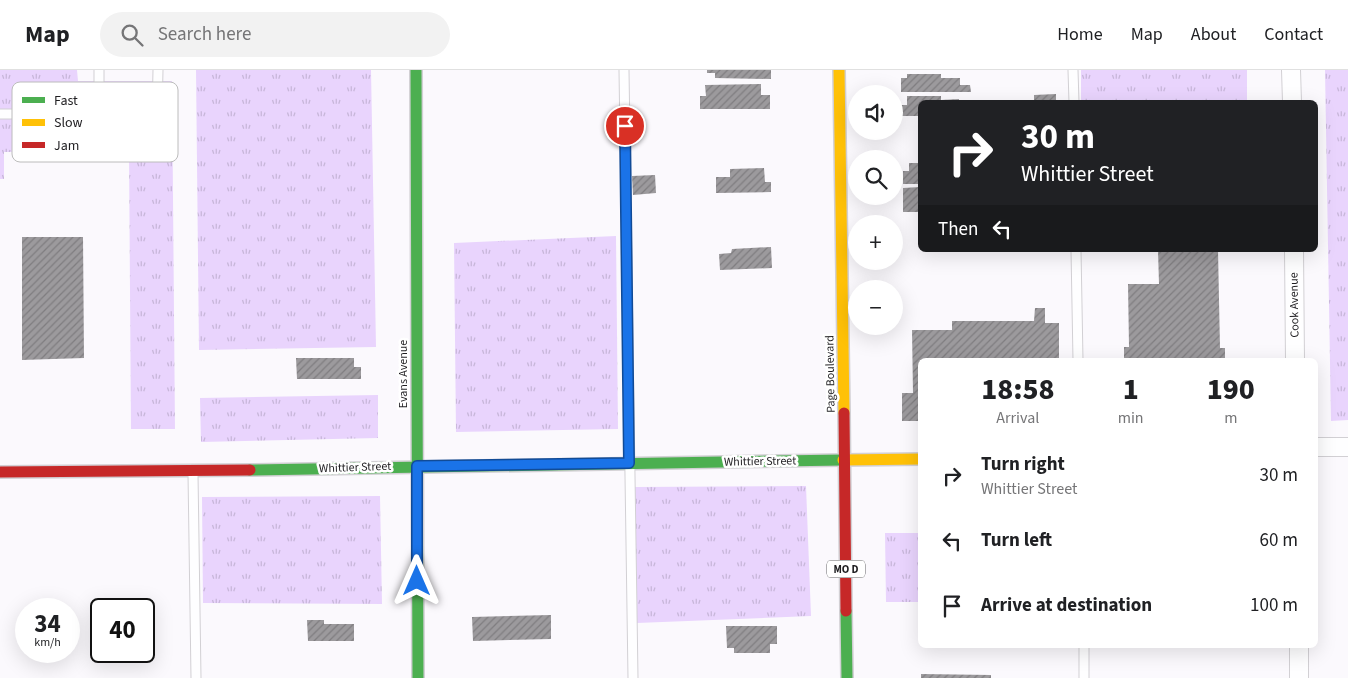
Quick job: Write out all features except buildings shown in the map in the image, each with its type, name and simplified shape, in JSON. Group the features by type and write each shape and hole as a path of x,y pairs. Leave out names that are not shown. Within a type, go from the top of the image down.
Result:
{"street":[{"name":"Evans Avenue","path":"416,70 418,678"},
{"name":"Page Boulevard","path":"839,70 847,678"},
{"path":"1292,70 1292,100"},
{"name":"Cook Avenue","path":"1294,252 1295,358"},
{"path":"1318,447 1348,447"},
{"name":"Whittier Street","path":"0,472 193,472 417,466 918,459"},
{"path":"1299,648 1299,678"}],"lane":[{"path":"624,70 632,678"},
{"path":"1073,70 1074,100"},
{"path":"0,114 11,114"},
{"path":"1076,252 1078,358"},
{"path":"193,472 196,678"},
{"path":"1084,648 1084,678"}],"green space":[{"path":"0,70 77,70 78,81 172,81 12,82 12,152 4,152 4,179 0,179"},
{"path":"196,70 371,70 376,347 199,350"},
{"path":"1081,70 1247,70 1247,100 1081,100"},
{"path":"1325,70 1348,70 1348,420 1331,421"},
{"path":"129,162 173,162 175,429 131,429"},
{"path":"616,236 618,429 456,432 454,243"},
{"path":"378,395 378,438 201,442 200,398"},
{"path":"806,486 811,616 637,623 635,487"},
{"path":"380,496 382,604 203,603 202,497"},
{"path":"885,533 918,533 918,602 886,602"}],"traffic: fast":[{"path":"416,70 418,678"},
{"path":"250,470 843,460"},
{"path":"846,611 847,678"}],"traffic: slow":[{"path":"839,70 844,413"},
{"path":"843,460 918,459"}],"traffic: jam":[{"path":"844,413 846,611"},
{"path":"0,472 250,470"}],"route":[{"path":"417,581 417,466 629,463 625,126"}]}
